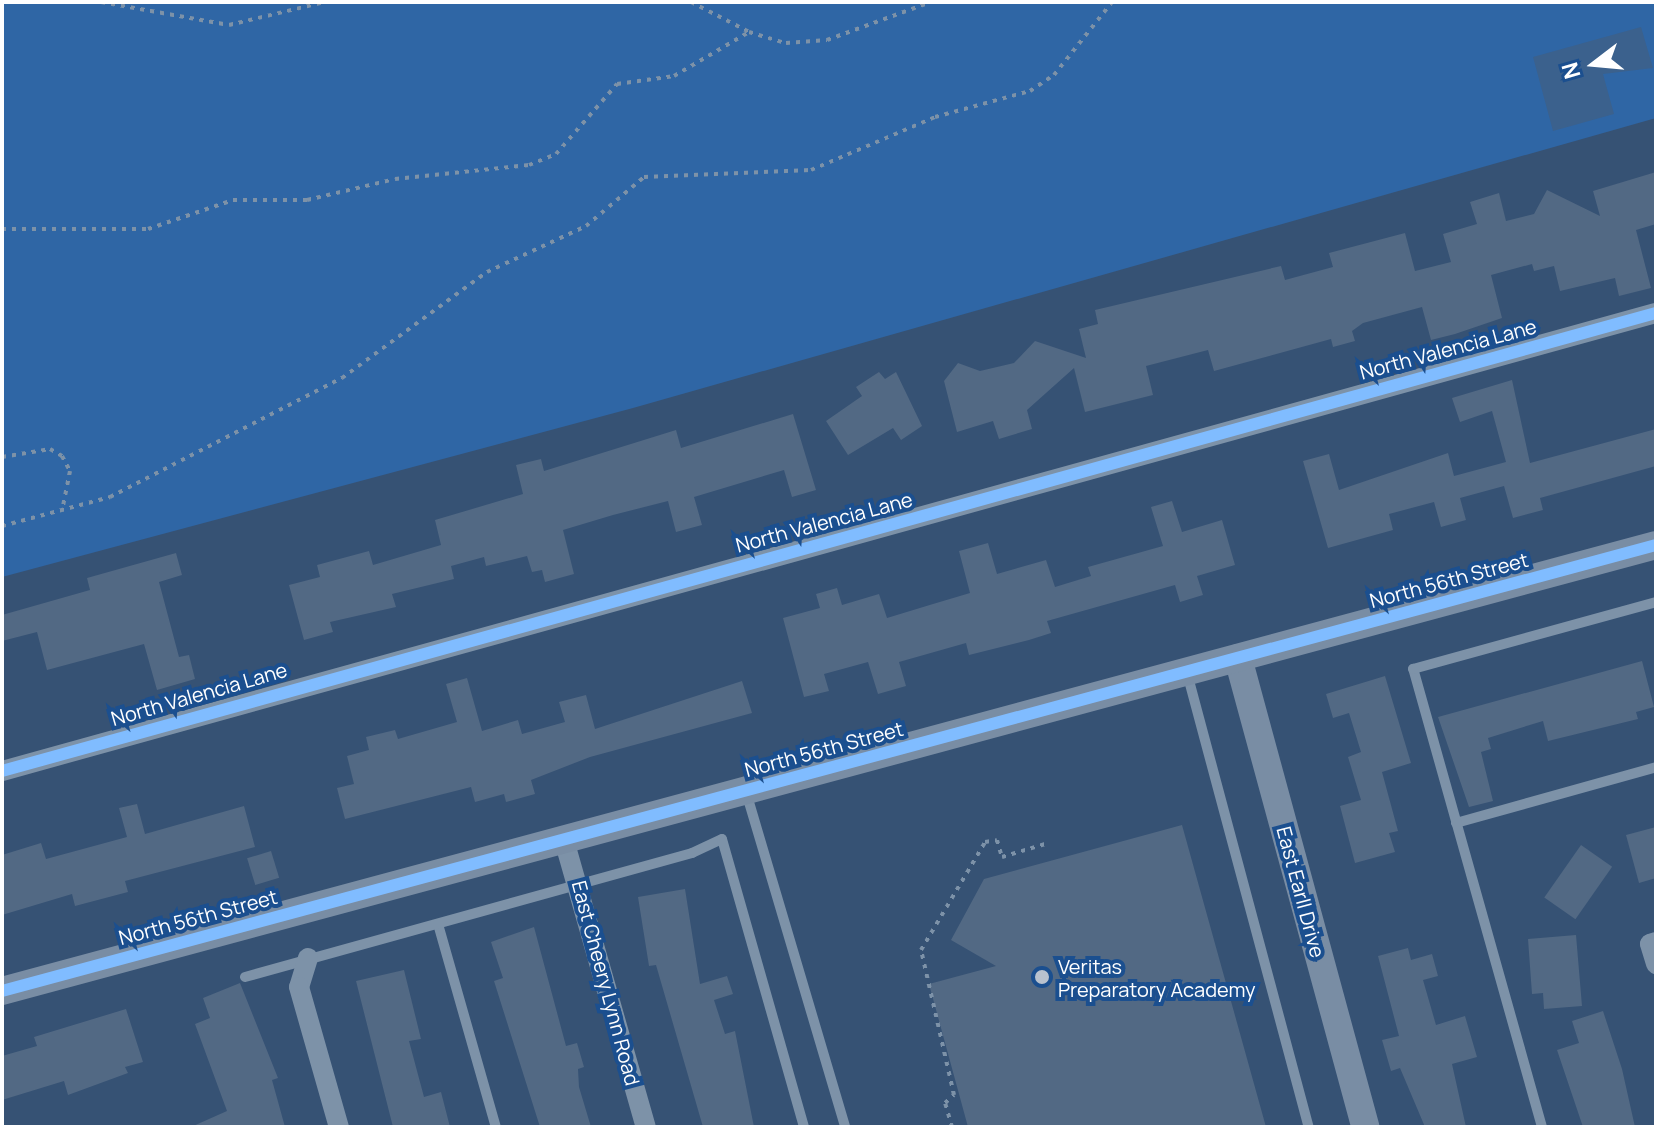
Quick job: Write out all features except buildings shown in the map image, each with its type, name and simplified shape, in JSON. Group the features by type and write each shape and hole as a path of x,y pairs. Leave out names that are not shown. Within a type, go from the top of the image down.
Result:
{"main road":[{"name":"North 56th Street","path":"2,991 1656,545"},
{"name":"East Earll Drive","path":"1238,658 1365,1127"}],"street":[{"name":"North Valencia Lane","path":"2,771 1656,313"},
{"name":"East Cheery Lynn Road","path":"564,840 646,1127"},
{"path":"1653,943 1656,964"},
{"path":"308,958 299,987 339,1127"}],"lane":[{"path":"1542,1127 1413,669 1656,602"},
{"path":"1187,671 1309,1127"},
{"path":"1456,823 1656,767"},
{"path":"745,791 845,1127"},
{"path":"245,977 579,884 722,839 804,1127"},
{"path":"438,924 496,1127"}],"path":[{"path":"101,2 229,25 325,2"},
{"path":"402,2 571,2"},
{"path":"691,2 749,32 786,43 827,40 931,2"},
{"path":"2,526 110,497 342,378 487,272 586,226 644,177 811,170 935,117 1030,91 1054,75 1112,2"},
{"path":"2,229 148,229 233,200 307,200 395,179 529,165 556,154 617,84 674,76 749,32"},
{"path":"2,457 50,449 62,456 70,471 62,511"},
{"path":"952,1127 945,1103 954,1095 921,950 985,842 997,840 1002,857 1045,844"}],"shaded area":[{"path":"2,2 1656,2 1656,118 633,408 2,577"},
{"path":"1641,27 1653,68 1603,74 1614,114 1553,131 1533,57"}],"cycle path":[{"path":"2,771 1656,313"},
{"path":"2,991 1656,545"}],"place":[{"name":"Veritas Preparatory Academy","path":"1042,977"}]}
